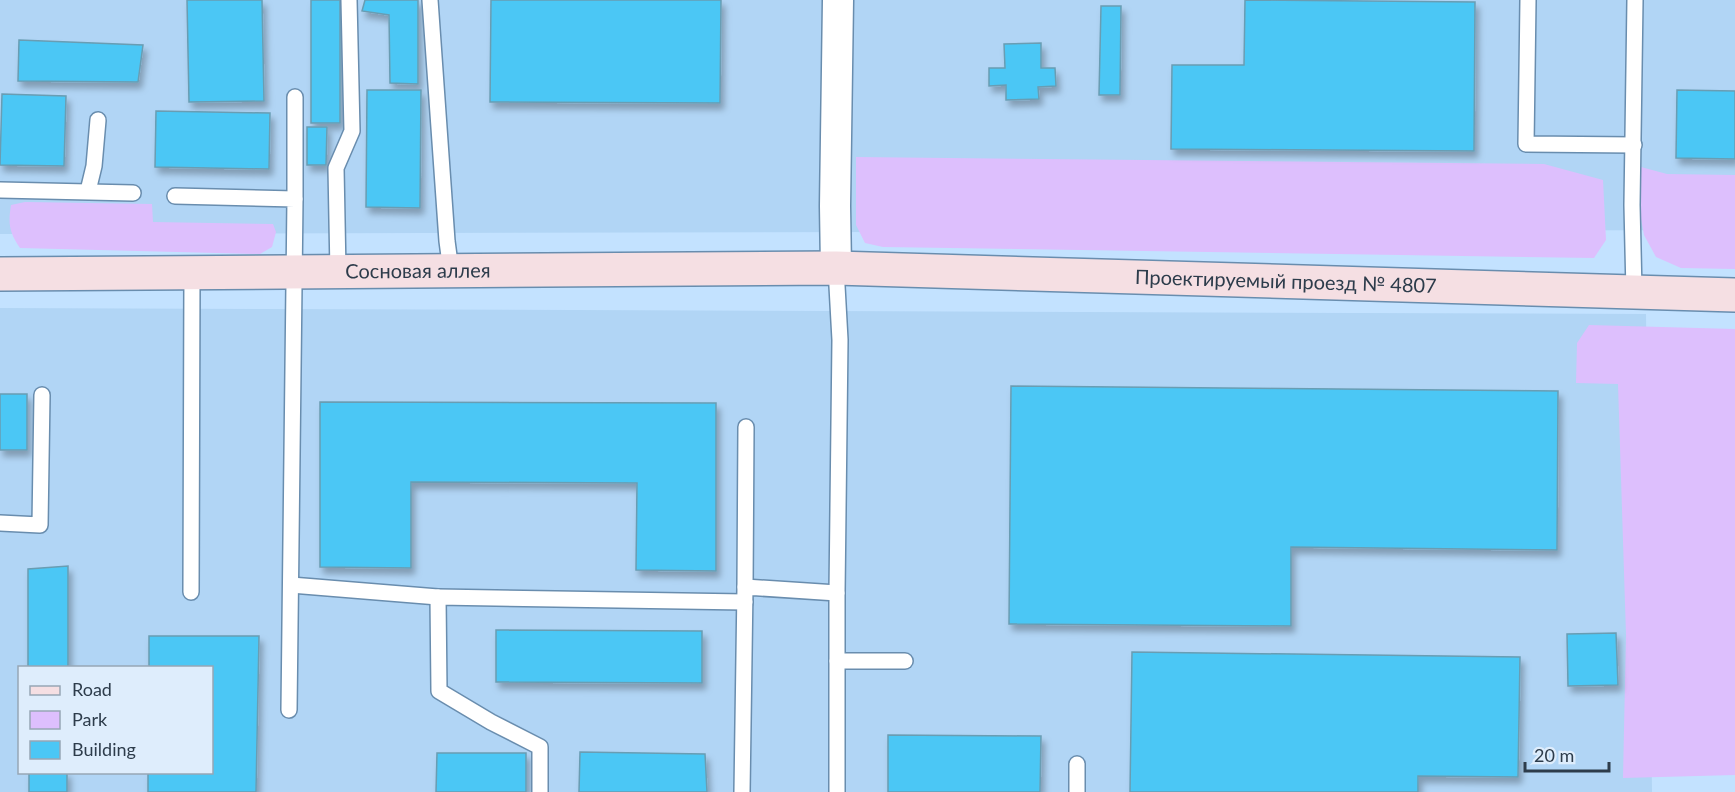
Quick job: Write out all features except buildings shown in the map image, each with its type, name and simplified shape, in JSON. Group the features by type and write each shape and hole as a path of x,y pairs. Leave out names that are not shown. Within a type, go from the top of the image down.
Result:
{"main road":[{"name":"Сосновая аллея","path":"0,274 836,268"},
{"name":"Проектируемый проезд № 4807","path":"836,268 1735,295"}],"street":[{"path":"836,268 838,0"}],"lane":[{"path":"338,272 336,168 352,130 349,0"},
{"path":"430,0 451,271"},
{"path":"1528,0 1526,144 1634,145"},
{"path":"1634,292 1632,205 1635,0"},
{"path":"289,710 295,97"},
{"path":"88,191 94,166 98,120"},
{"path":"0,190 133,193"},
{"path":"175,196 295,199"},
{"path":"0,265 0,274"},
{"path":"836,268 840,340 837,792"},
{"path":"191,592 192,273"},
{"path":"0,524 40,525 42,395"},
{"path":"742,792 746,427"},
{"path":"291,585 438,597 837,593"},
{"path":"438,597 439,691 491,722 540,747 540,792"},
{"path":"837,661 905,661"},
{"path":"1077,764 1077,792"}],"shaded area":[{"path":"0,0 1735,0 1735,230 0,234"},
{"path":"0,308 1646,314 1652,792 0,792"}],"green space":[{"path":"856,157 1544,164 1603,180 1606,240 1594,258 883,247 865,243 856,225"},
{"path":"1641,167 1667,174 1735,175 1735,269 1681,268 1656,257 1644,235 1638,203"},
{"path":"25,202 152,204 153,222 273,224 276,232 272,247 260,254 20,248 12,232 10,212 11,205"},
{"path":"1589,325 1735,329 1735,775 1623,778 1626,635 1618,384 1576,383 1577,343"}]}
